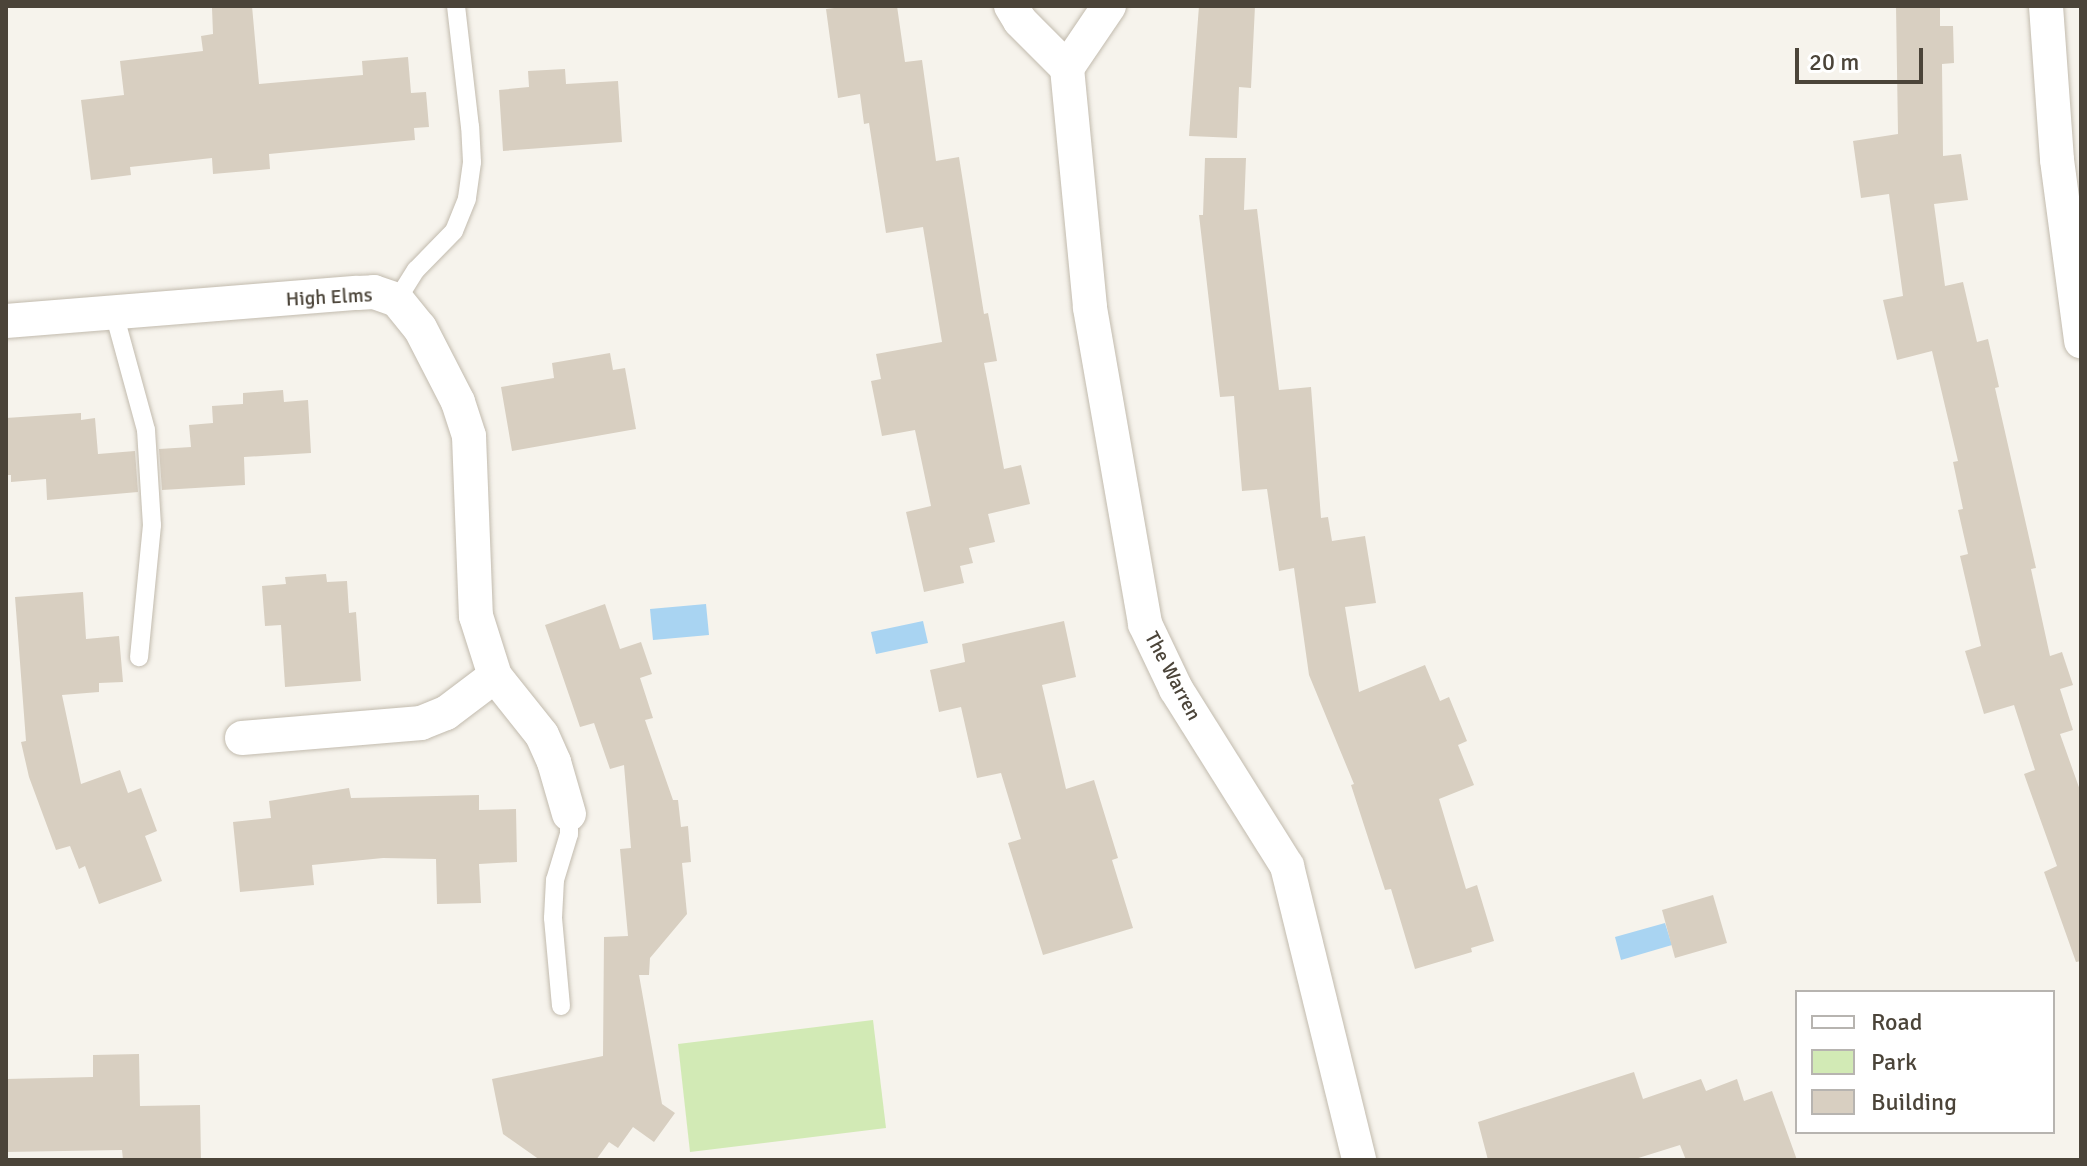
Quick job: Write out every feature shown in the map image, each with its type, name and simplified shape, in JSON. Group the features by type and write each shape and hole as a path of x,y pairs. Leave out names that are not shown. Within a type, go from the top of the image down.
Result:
{"street":[{"path":"1011,6 1020,21 1067,68 1109,6"},
{"path":"2046,6 2069,158 2081,341"},
{"name":"The Warren","path":"1067,68 1090,308 1145,624 1176,689 1287,866 1359,1160"},
{"name":"High Elms","path":"6,321 374,292 397,300 420,328 442,366 469,436 476,616 495,676 542,735 554,762 569,814"},
{"path":"242,738 421,723 446,713 495,676"}],"lane":[{"path":"397,300 416,270 454,231 467,198 472,162 470,127 456,6"},
{"path":"114,313 146,430 152,525 139,657"},
{"path":"561,1006 553,918 555,880 569,834 569,814"}],"green space":[{"path":"873,1020 886,1128 690,1152 678,1044"}],"water":[{"path":"706,604 709,635 653,640 650,609"},
{"path":"923,621 928,643 876,654 871,632"},
{"path":"1665,923 1672,945 1621,960 1615,937"}],"building":[{"path":"252,6 259,84 363,75 362,61 408,57 411,93 426,92 429,127 414,128 415,140 269,154 270,169 213,174 212,158 130,167 131,175 91,180 81,100 124,95 120,61 203,51 201,36 213,34 212,8"},
{"path":"897,6 905,62 922,60 936,161 959,157 984,314 988,313 997,361 984,363 1004,469 1021,465 1030,504 988,514 995,542 969,548 973,563 960,566 964,583 924,592 906,512 931,506 915,430 882,436 871,381 881,379 876,354 942,342 923,227 886,233 869,123 864,124 860,94 838,98 826,9"},
{"path":"1199,6 1255,6 1251,88 1239,87 1237,138 1189,136"},
{"path":"1896,6 1940,6 1940,26 1953,26 1954,63 1942,64 1943,156 1961,154 1968,200 1934,204 1945,286 1963,282 1977,342 1988,339 1999,387 1995,388 2036,568 2031,569 2050,656 2062,652 2073,685 2060,689 2073,730 2060,734 2081,793 2081,961 2076,962 2044,872 2057,866 2024,774 2035,770 2014,705 1984,714 1965,651 1981,646 1960,556 1968,554 1958,510 1963,509 1953,462 1958,461 1932,351 1897,360 1883,300 1903,296 1889,194 1861,198 1853,141 1898,134"},
{"path":"565,69 566,84 618,81 622,142 503,151 499,90 529,87 528,71"},
{"path":"1205,158 1246,158 1244,210 1257,209 1279,390 1311,387 1321,518 1328,517 1332,541 1365,536 1376,603 1345,607 1359,692 1425,665 1440,701 1449,697 1467,741 1458,745 1474,785 1439,799 1466,889 1477,885 1494,941 1471,948 1472,952 1415,969 1391,889 1385,890 1351,785 1354,784 1309,675 1294,568 1279,571 1267,489 1242,491 1234,396 1220,397 1199,215 1203,215"},
{"path":"610,353 613,370 625,368 636,429 512,451 501,387 554,378 552,363"},
{"path":"283,390 284,402 308,400 311,453 244,457 245,485 162,490 159,449 191,447 189,425 213,423 212,406 243,404 243,393"},
{"path":"81,413 81,420 95,418 98,454 135,451 138,492 47,500 46,479 11,482 11,475 6,475 6,418"},
{"path":"326,574 327,582 347,581 349,613 356,612 361,681 285,687 281,625 265,626 262,586 286,584 285,577"},
{"path":"83,592 86,639 119,636 123,682 99,683 99,692 62,695 81,784 120,770 128,793 141,788 157,831 145,836 162,881 99,904 85,866 79,869 70,846 56,850 29,777 21,742 26,741 15,597"},
{"path":"605,604 620,649 641,642 652,674 640,678 653,718 645,720 673,800 678,800 681,827 688,826 691,862 682,863 687,914 650,958 649,975 639,975 662,1104 675,1113 654,1142 633,1127 618,1148 609,1142 596,1160 540,1160 503,1134 492,1079 603,1056 604,937 628,936 620,849 631,848 624,765 610,769 594,723 580,727 545,625"},
{"path":"1064,621 1076,677 1042,685 1066,789 1094,780 1118,858 1112,860 1133,928 1043,955 1008,843 1021,839 1001,773 977,778 961,707 939,712 930,670 965,662 962,644"},
{"path":"349,788 351,798 479,795 479,810 516,809 517,862 479,864 481,903 437,904 436,859 383,858 312,865 314,885 240,892 233,822 271,818 269,801"},
{"path":"1713,895 1727,943 1675,958 1662,910"},
{"path":"139,1054 140,1106 200,1105 201,1160 123,1160 122,1150 6,1152 6,1079 93,1077 93,1055"},
{"path":"1634,1072 1643,1099 1701,1079 1706,1091 1737,1079 1744,1101 1772,1091 1797,1160 1686,1160 1680,1145 1632,1160 1488,1160 1478,1122"}]}
